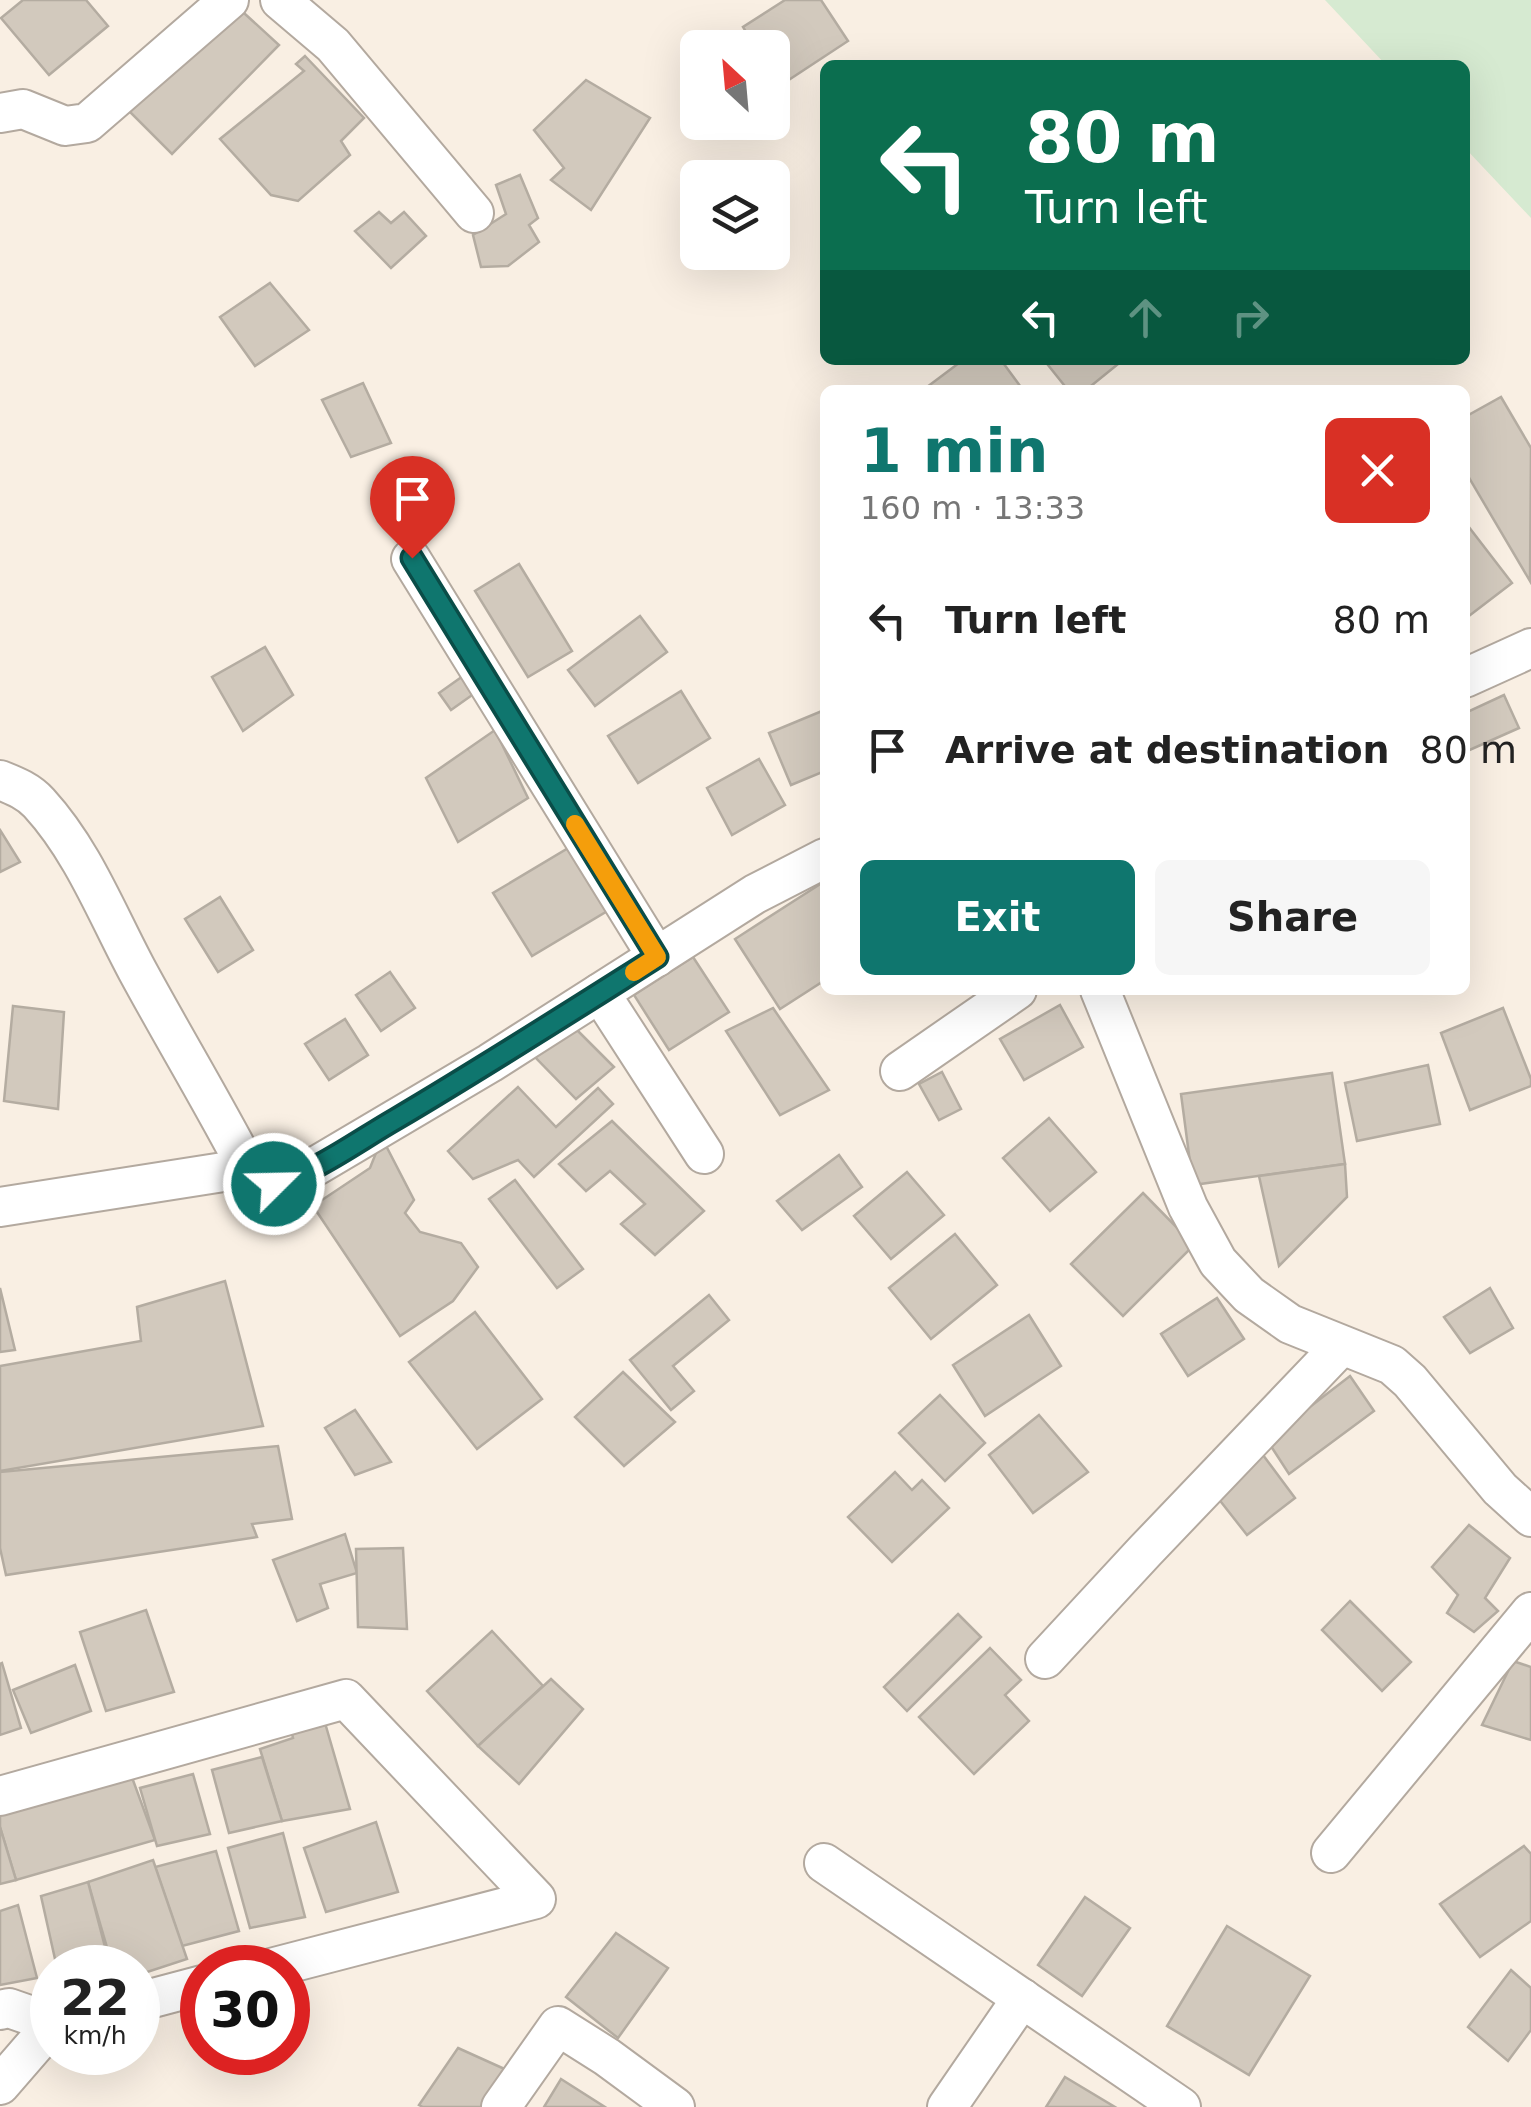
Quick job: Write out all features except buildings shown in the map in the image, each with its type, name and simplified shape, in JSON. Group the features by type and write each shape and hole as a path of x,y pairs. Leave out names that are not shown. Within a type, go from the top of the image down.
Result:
{"street":[{"path":"0,113 23,109 66,126 87,123 229,0"},
{"path":"280,0 333,46 474,213"},
{"path":"412,558 657,957"},
{"path":"1470,676 1531,648"},
{"path":"0,780 36,799 77,856 248,1168 259,1179 274,1184 299,1176 490,1063 755,894 820,861"},
{"path":"600,993 704,1154"},
{"path":"900,1071 1011,995"},
{"path":"1102,995 1188,1207 1218,1262 1249,1295 1290,1324 1392,1364 1500,1490 1531,1517"},
{"path":"0,1207 248,1168"},
{"path":"1046,1659 1144,1551 1342,1346"},
{"path":"1331,1853 1531,1612"},
{"path":"0,1796 346,1699 536,1899 310,1958"},
{"path":"824,1863 1181,2107"},
{"path":"948,2107 1022,1998"},
{"path":"0,2010 9,2008 30,2016"},
{"path":"501,2107 558,2026 675,2107"},
{"path":"0,2085 30,2050"}],"green space":[{"path":"1325,0 1531,0 1531,218 1470,153 1470,60 1381,60"}],"slow traffic":[{"path":"575,824 657,957 634,972"}],"route":[{"path":"274,1184 299,1176 331,1158 657,957 412,558"}]}
